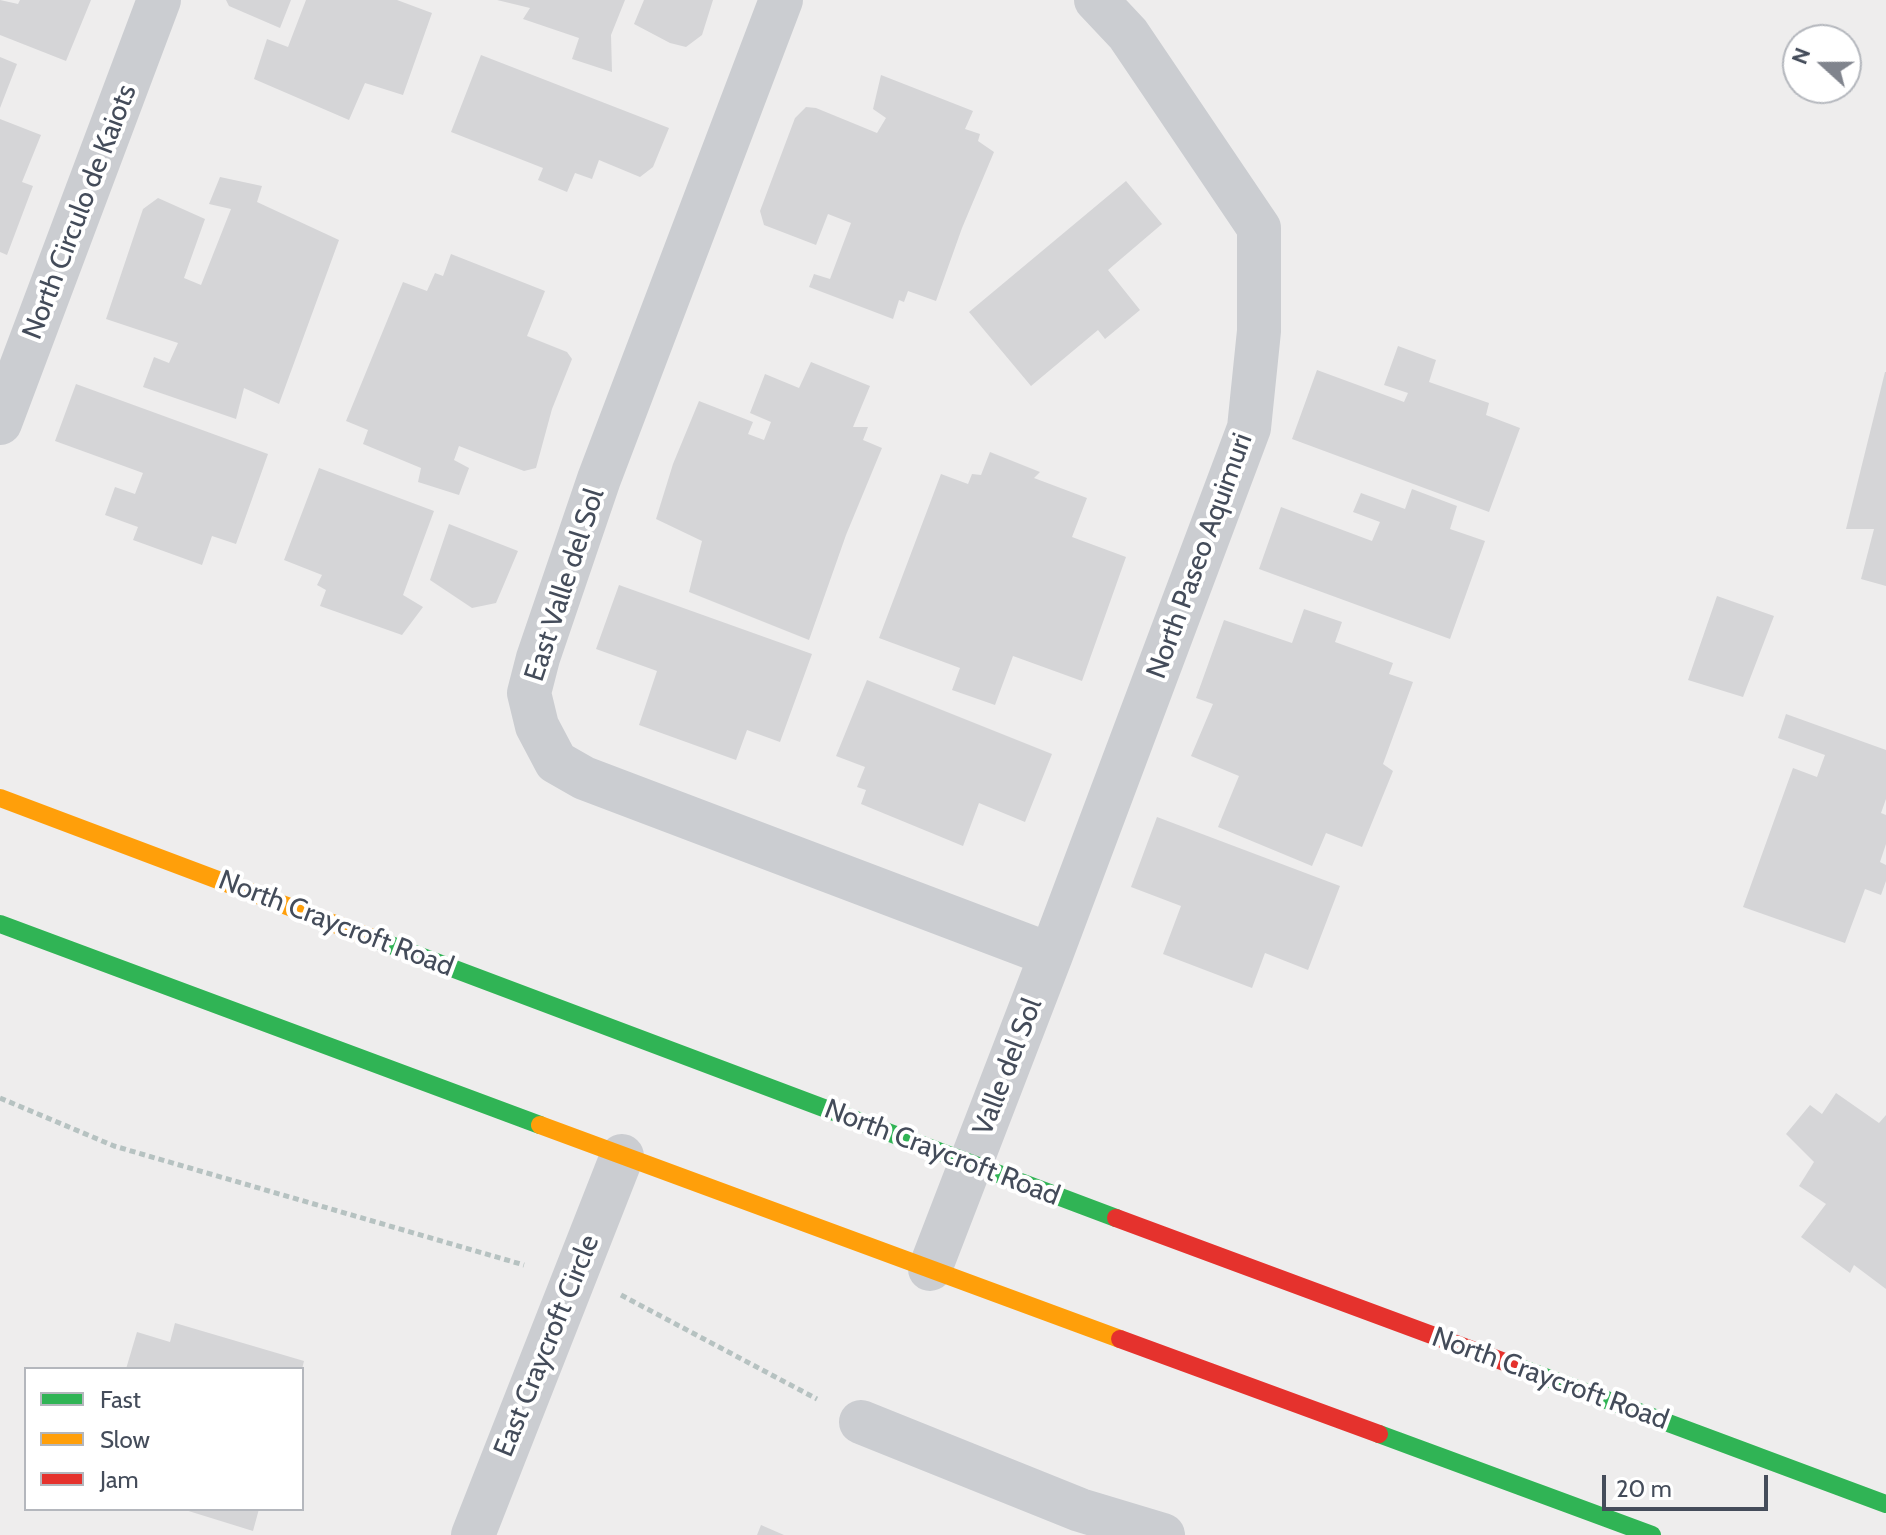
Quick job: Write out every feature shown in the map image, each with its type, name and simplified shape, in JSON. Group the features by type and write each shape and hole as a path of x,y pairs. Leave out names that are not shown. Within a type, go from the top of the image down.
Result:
{"main road":[{"name":"North Craycroft Road","path":"0,798 970,1164 1886,1504"},
{"path":"0,924 1652,1535"}],"street":[{"name":"North Circulo de Kaiots","path":"0,423 159,0"},
{"name":"East Valle del Sol","path":"781,0 599,479 538,658 529,693 537,726 556,762 584,778 1051,955"},
{"name":"North Paseo Aquimuri","path":"1051,955 1249,428 1259,331 1259,228 1128,34 1096,0"},
{"name":"Valle del Sol","path":"930,1269 1051,955"},
{"name":"East Craycroft Circle","path":"473,1535 622,1156"},
{"path":"861,1422 1080,1510 1163,1535"}],"path":[{"path":"0,1098 114,1146 526,1265"},
{"path":"609,1291 631,1299 861,1422"}],"building":[{"path":"0,0 18,4 20,0 91,0 66,61 0,35"},
{"path":"226,0 291,0 280,28 229,6"},
{"path":"306,0 397,0 432,13 403,95 365,83 349,120 254,79 267,39 288,47"},
{"path":"497,0 625,0 611,35 612,72 572,59 579,38 523,19 530,8"},
{"path":"644,0 713,0 702,35 686,47 670,43 634,24"},
{"path":"481,55 669,128 653,167 640,177 599,160 592,179 575,173 567,192 538,180 543,168 451,132"},
{"path":"0,57 17,64 0,108"},
{"path":"881,75 973,111 965,129 980,134 978,141 994,152 936,301 908,291 904,302 899,300 893,319 809,287 814,274 830,279 851,223 828,214 816,245 764,225 760,211 795,118 806,107 816,108 877,133 886,118 873,109"},
{"path":"0,119 41,135 22,182 33,186 7,255 0,252"},
{"path":"220,177 262,186 257,202 339,240 279,404 244,388 236,419 143,387 154,357 169,363 178,343 106,319 143,209 158,198 205,219 184,278 201,285 231,209 209,204"},
{"path":"1126,181 1162,224 1108,270 1140,310 1105,339 1098,330 1031,386 969,312"},
{"path":"451,254 545,291 527,336 567,352 572,359 552,409 536,468 524,471 459,446 454,460 469,468 459,495 418,482 421,468 363,444 368,430 346,421 403,282 427,291 435,273 443,276"},
{"path":"1398,346 1436,360 1429,382 1489,403 1486,415 1520,428 1489,512 1292,439 1317,370 1404,402 1408,393 1384,385"},
{"path":"811,362 870,386 853,427 868,427 863,440 882,448 846,535 809,640 689,592 702,541 656,519 673,464 699,401 753,422 748,434 764,440 771,422 750,413 765,374 799,388"},
{"path":"1885,372 1886,586 1861,579 1874,529 1846,529"},
{"path":"76,384 268,454 236,544 212,536 202,565 133,540 138,527 105,515 115,487 135,494 143,473 55,441"},
{"path":"990,452 1040,472 1034,478 1087,498 1072,537 1126,557 1082,681 1013,656 995,705 952,690 960,668 879,638 941,474 968,484 972,474 981,475"},
{"path":"319,468 434,511 403,595 423,607 402,635 320,606 326,590 317,585 322,575 284,560"},
{"path":"1412,489 1457,506 1450,529 1485,541 1450,639 1259,569 1281,507 1372,541 1380,522 1353,512 1361,493 1405,509"},
{"path":"449,524 518,551 496,603 472,608 430,580"},
{"path":"619,585 812,654 780,742 747,730 736,760 639,725 657,671 596,649"},
{"path":"1717,596 1774,616 1743,697 1688,680"},
{"path":"1304,609 1342,622 1335,642 1393,663 1389,674 1413,682 1383,764 1393,771 1362,847 1326,833 1312,866 1218,827 1239,776 1191,756 1213,704 1196,698 1224,620 1292,643"},
{"path":"867,680 1052,754 1025,822 979,803 963,846 861,804 866,790 857,787 865,767 836,756"},
{"path":"1786,714 1886,750 1886,799 1881,813 1886,815 1886,844 1880,862 1886,865 1886,881 1881,895 1865,889 1845,943 1743,907 1793,768 1817,777 1825,755 1778,738"},
{"path":"1157,817 1340,886 1308,970 1265,953 1252,988 1163,954 1181,906 1131,887"},
{"path":"1836,1093 1879,1123 1886,1115 1886,1289 1854,1265 1850,1273 1801,1237 1826,1204 1799,1186 1814,1162 1786,1134 1810,1105 1822,1114"},
{"path":"175,1323 304,1361 302,1367 127,1367 137,1332 170,1342"},
{"path":"188,1511 258,1511 253,1531"},
{"path":"761,1525 784,1535 757,1535"}],"traffic: fast":[{"path":"0,924 540,1125"},
{"path":"372,938 1116,1218"},
{"path":"1518,1367 1886,1504"},
{"path":"1379,1434 1652,1535"}],"traffic: slow":[{"path":"0,798 372,938"},
{"path":"540,1125 1120,1339"}],"traffic: jam":[{"path":"1116,1218 1518,1367"},
{"path":"1120,1339 1379,1434"}]}
